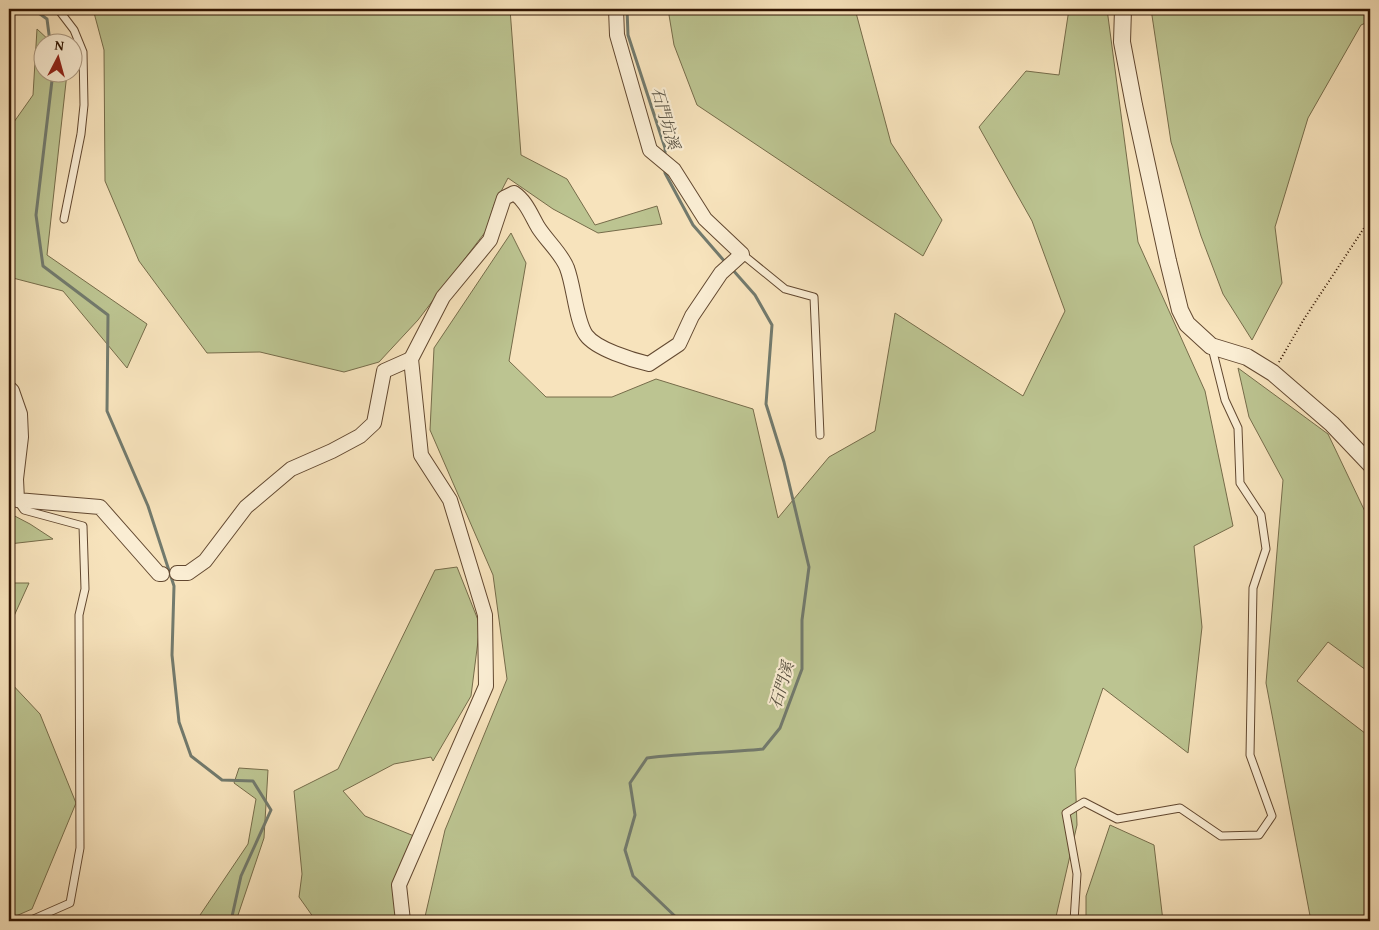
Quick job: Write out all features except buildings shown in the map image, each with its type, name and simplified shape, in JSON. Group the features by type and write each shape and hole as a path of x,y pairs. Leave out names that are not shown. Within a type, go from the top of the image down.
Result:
{"street":[{"path":"403,921 399,885 486,686 485,615 450,500 421,455 411,359 444,297 490,240 504,198 514,193 521,198 539,229 567,267 579,316 586,335 597,344 632,360 649,364 679,344 692,316 723,271 738,257 705,219 674,170 650,150 617,35 616,9"},
{"path":"1123,9 1122,42 1132,96 1180,310 1187,324 1211,346 1247,357 1273,373 1332,424 1370,464"},
{"path":"177,573 188,573 205,561 246,507 291,469 360,436 374,423 384,371 411,359"},
{"path":"9,388 12,391 20,414 21,437 16,479 17,500 100,507 159,574 162,574"}],"lane":[{"path":"58,9 74,30 83,52 84,106 81,134 64,219"},
{"path":"738,257 785,289 814,297 820,435"},
{"path":"1074,921 1077,874 1066,813 1084,802 1118,819 1180,808 1220,836 1259,835 1272,816 1250,755 1253,588 1266,549 1261,515 1240,483 1238,428 1225,400 1211,346"},
{"path":"17,500 24,510 83,526 85,589 79,615 80,848 70,903 29,921"},
{"path":"162,574 177,573"}],"path":[{"path":"1273,373 1304,319 1370,219"}],"green space":[{"path":"93,9 510,9 521,155 567,179 595,225 657,206 662,224 598,233 553,209 508,178 494,205 486,231 418,320 379,362 344,372 260,352 207,353 139,261 105,181 104,50"},
{"path":"668,9 855,9 891,143 942,220 923,256 697,105 674,45"},
{"path":"1069,9 1107,9 1138,242 1205,391 1233,526 1194,546 1202,627 1188,753 1103,688 1075,769 1077,825 1055,921 424,921 445,830 507,679 493,575 430,430 434,348 511,233 526,263 509,361 546,397 612,397 656,379 753,409 778,518 829,457 875,431 895,313 1023,396 1065,311 1032,221 979,127 1026,71 1059,75"},
{"path":"1151,9 1370,9 1370,21 1361,25 1308,118 1275,227 1282,283 1252,340 1223,294 1201,236 1171,142"},
{"path":"34,82 66,82 47,255 147,324 127,368 63,291 9,277 9,129 33,95"},
{"path":"1238,368 1328,434 1370,522 1370,673 1328,642 1297,681 1370,737 1370,921 1311,921 1266,683 1283,480 1249,417"},
{"path":"9,513 30,524 53,539 9,544"},
{"path":"457,567 480,625 471,696 433,761 431,757 394,764 343,791 365,816 414,836 393,895 400,921 316,921 299,897 302,874 294,791 338,769 435,570"},
{"path":"9,583 29,583 9,627"},
{"path":"9,681 40,714 76,803 32,909 9,919"},
{"path":"239,768 268,770 264,838 236,921 196,921 248,844 256,799 234,783"},
{"path":"1110,825 1154,845 1163,921 1086,921 1086,896"}],"waterway":[{"path":"33,9 47,19 49,32"},
{"name":"石門坑溪","path":"627,9 628,35 665,148 665,157"},
{"path":"52,82 36,215 43,266 108,315 107,411 148,506 174,586 172,655 179,722 191,756 222,780 253,781 271,810 241,876 231,921"},
{"name":"石門坑溪","path":"665,169 665,173 693,225 726,263"},
{"name":"石門溪","path":"680,921 633,876 625,850 635,815 630,783 647,758 763,749 780,728 802,669 802,620 809,567 784,462 766,404 772,325 755,295 732,269"}]}
